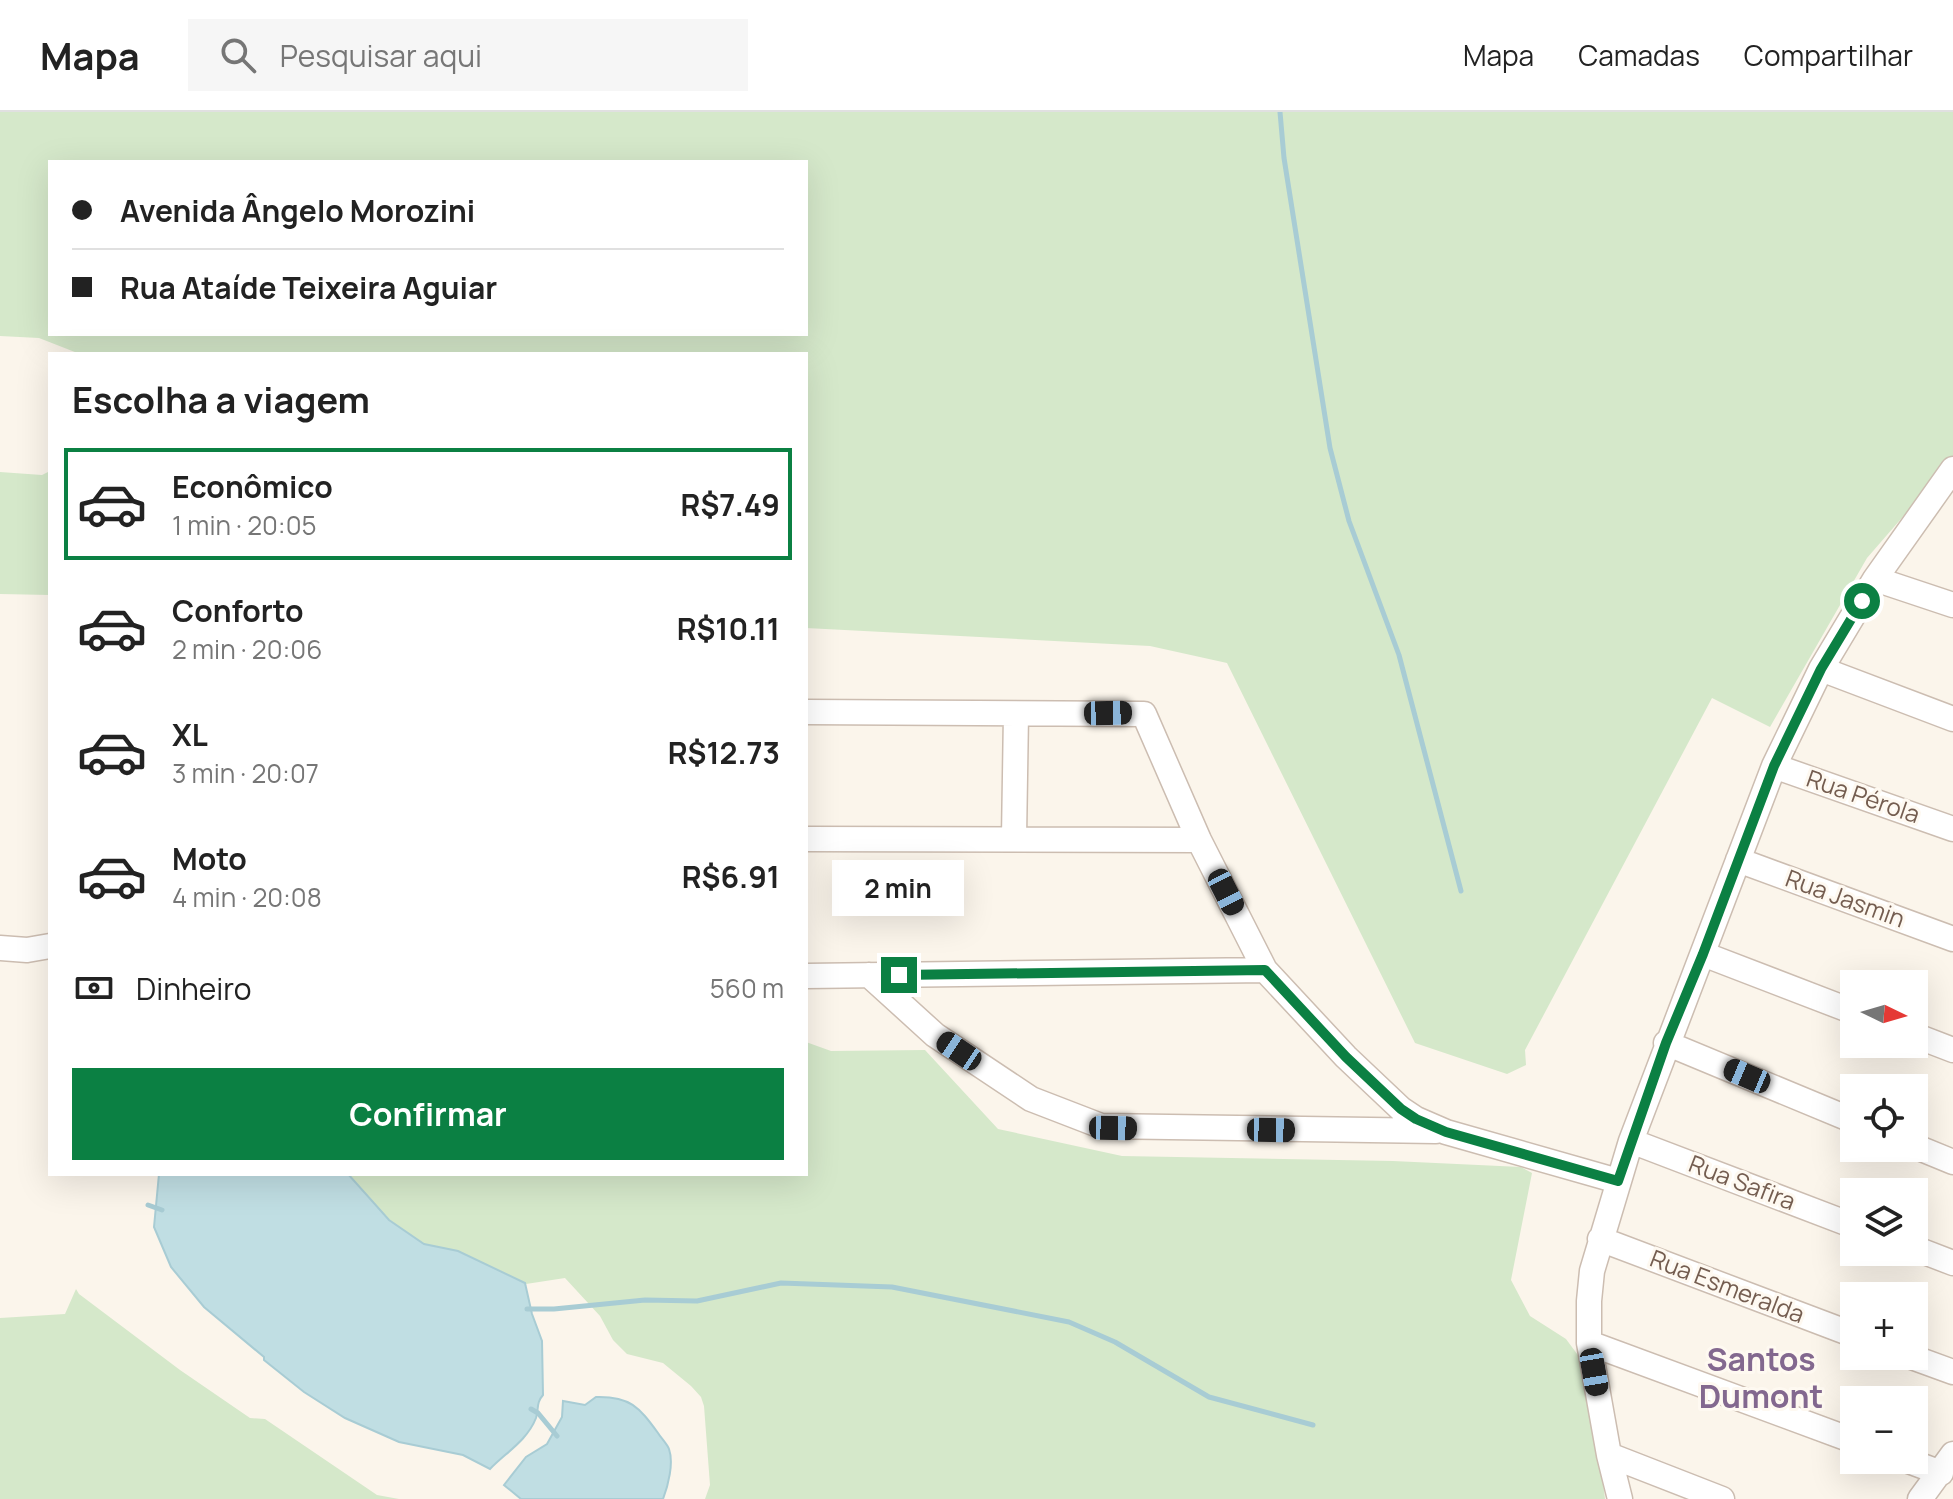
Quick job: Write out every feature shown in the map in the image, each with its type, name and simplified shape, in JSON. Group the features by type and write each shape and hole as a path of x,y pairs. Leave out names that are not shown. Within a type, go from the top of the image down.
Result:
{"street":[{"path":"1620,1499 1589,1343 1589,1285 1618,1181 1666,1043 1774,766 1821,669 1875,579 1946,492 1953,469"},
{"path":"1875,579 1953,605"},
{"path":"1821,669 1953,719"},
{"path":"808,712 1139,712 1147,718 1199,840 1265,970 1346,1057 1401,1109 1446,1132"},
{"path":"1014,838 1016,714"},
{"name":"Rua Pérola","path":"1774,766 1953,829"},
{"path":"808,839 1199,840"},
{"name":"Rua Jasmin","path":"1738,860 1953,939"},
{"path":"0,948 27,950 48,946"},
{"path":"1703,954 1840,1007"},
{"path":"808,976 1265,970"},
{"path":"869,975 935,1035 1031,1099 1101,1126 1397,1132 1414,1129 1446,1132 1618,1181"},
{"path":"1928,1040 1953,1050"},
{"path":"1666,1043 1840,1115"},
{"name":"Rua Safira","path":"1631,1141 1840,1221"},
{"path":"1928,1152 1953,1162"},
{"name":"Rua Esmeralda","path":"1600,1239 1840,1330"},
{"path":"1928,1253 1953,1263"},
{"path":"1589,1343 1840,1436"},
{"path":"1928,1363 1953,1372"},
{"path":"1609,1455 1699,1494 1722,1499"},
{"path":"1928,1462 1948,1464"},
{"path":"1920,1499 1948,1464"}],"green space":[{"path":"0,112 1953,112 1953,459 1867,558 1770,727 1712,698 1525,1050 1526,1065 1507,1074 1415,1043 1227,663 1150,646 808,628 808,352 75,352 39,338 0,336"},
{"path":"0,472 42,475 48,472 48,595 0,594"},
{"path":"808,1043 831,1051 925,1050 998,1129 1122,1156 1393,1161 1521,1167 1532,1173 1511,1280 1530,1316 1566,1339 1589,1370 1605,1499 705,1499 710,1485 704,1406 691,1386 663,1363 627,1354 613,1340 600,1316 565,1278 526,1284 458,1251 424,1244 389,1220 350,1176 808,1176"},
{"path":"76,1289 180,1370 250,1418 265,1419 377,1495 399,1499 0,1499 0,1318 65,1314"}],"water":[{"path":"159,1176 350,1176 389,1220 424,1244 458,1251 525,1283 542,1341 543,1395 532,1426 490,1469 463,1455 399,1442 345,1418 304,1392 204,1307 171,1267 154,1227"},
{"path":"596,1397 608,1397 633,1405 667,1445 671,1468 663,1499 521,1499 504,1485 526,1457 547,1444 562,1417 563,1401 585,1405"}],"waterway":[{"path":"1280,112 1284,158 1330,448 1349,521 1399,655 1461,891"},
{"path":"148,1205 162,1210"},
{"path":"527,1309 645,1300 697,1301 781,1283 892,1287 1069,1322 1115,1342 1209,1397 1313,1425"},
{"path":"531,1409 557,1436"}],"district":[{"name":"Santos Dumont","path":"1761,1378"}],"route":[{"path":"899,975 1265,970 1346,1057 1401,1109 1416,1119 1446,1132 1618,1181 1666,1043 1774,766 1821,669 1862,601"}]}
